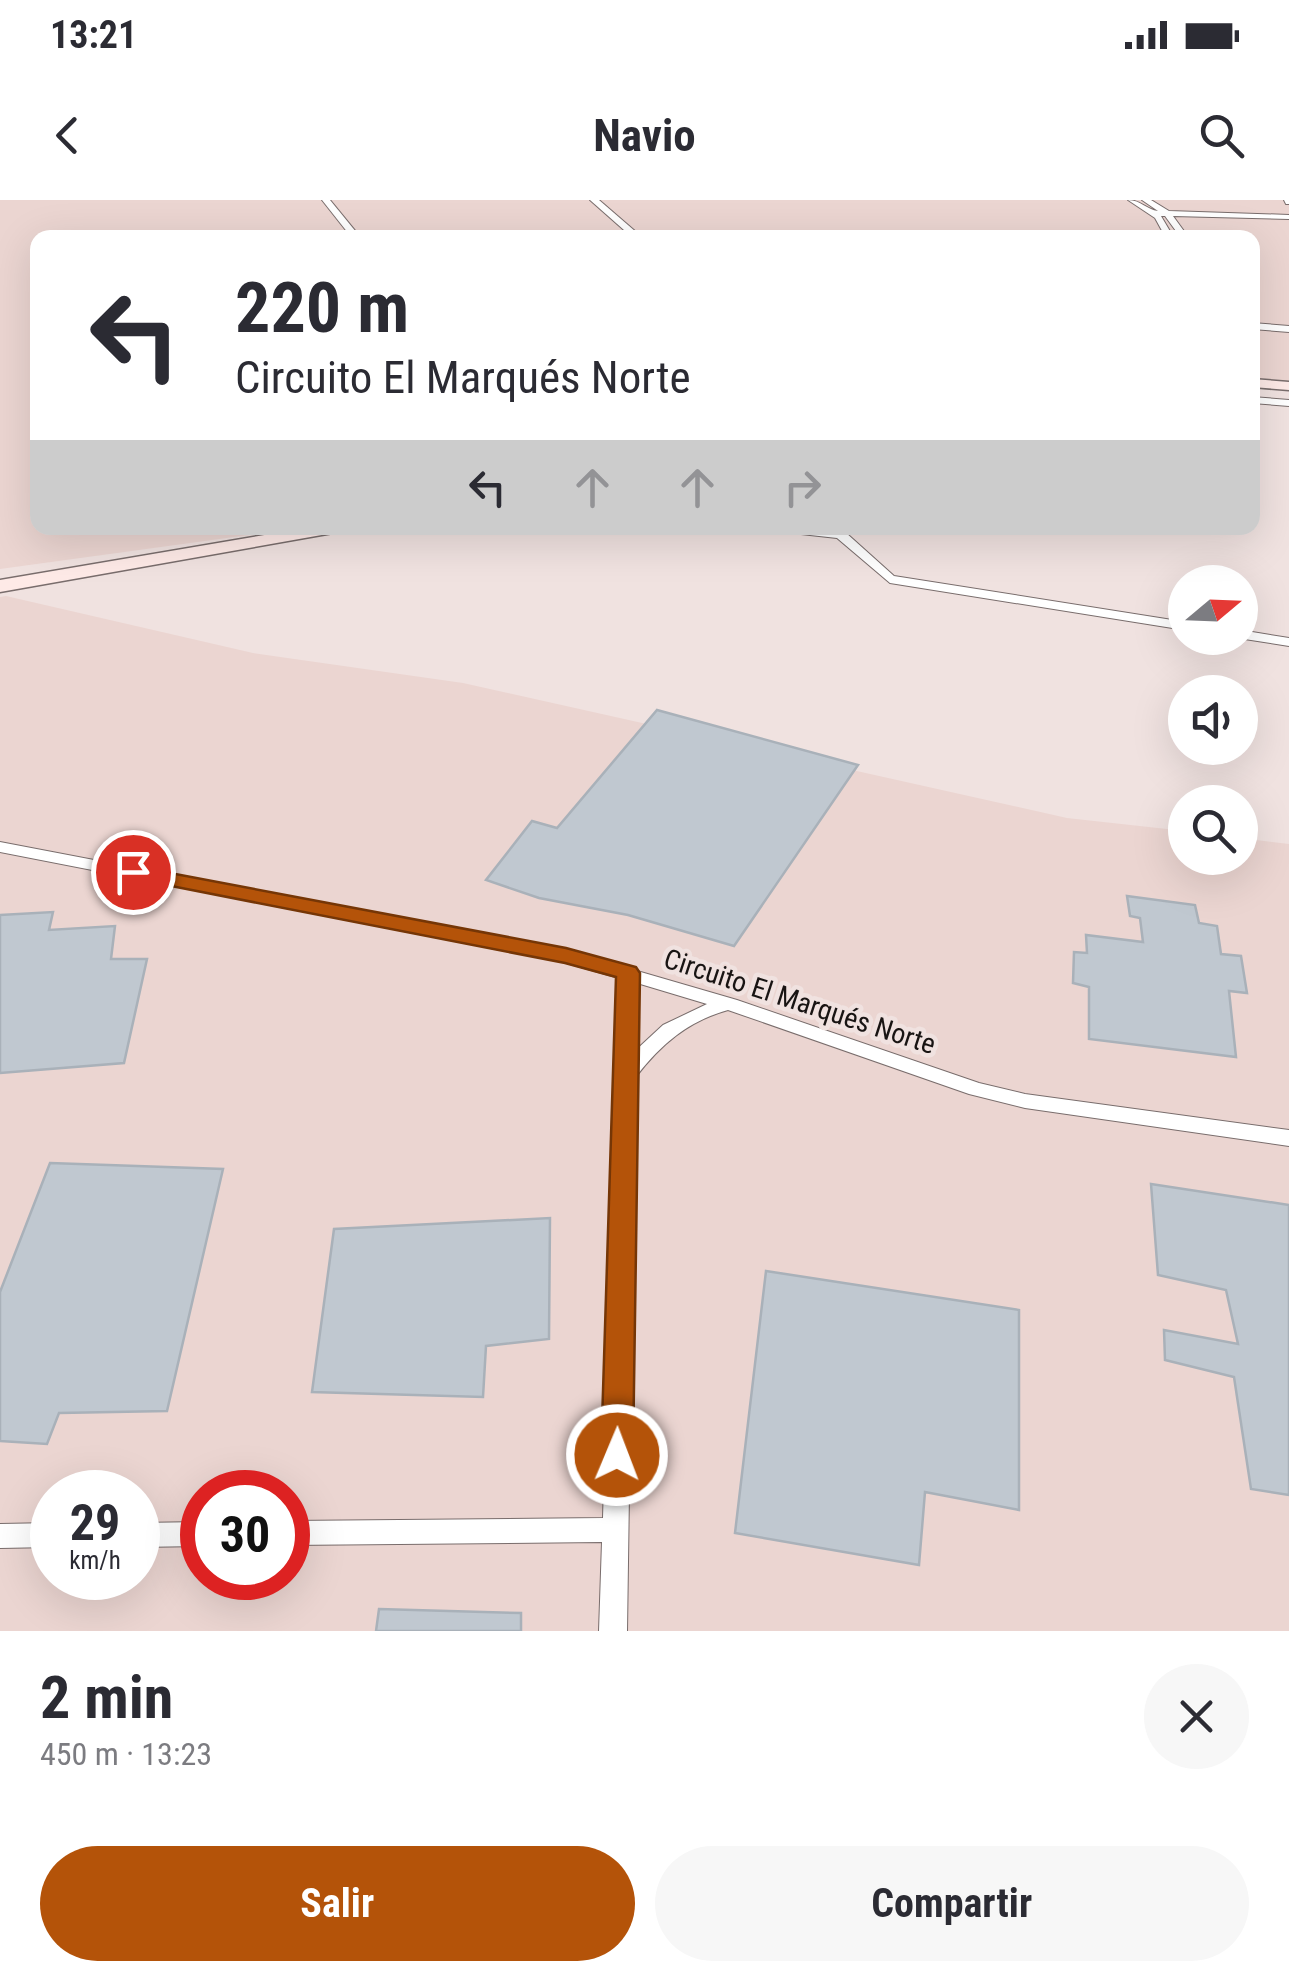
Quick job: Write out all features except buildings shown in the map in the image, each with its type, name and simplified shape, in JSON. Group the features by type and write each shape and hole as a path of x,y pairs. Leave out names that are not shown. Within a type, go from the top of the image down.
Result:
{"main road":[{"path":"1260,384 1289,386"},
{"path":"1260,392 1289,394"},
{"path":"3,582 260,535"},
{"path":"3,582 290,535"}],"street":[{"path":"326,200 350,230"},
{"path":"594,200 630,230"},
{"path":"1132,200 1162,215 1288,219"},
{"path":"1146,200 1178,230"},
{"path":"1274,200 1288,219"},
{"path":"1162,215 1167,230"},
{"path":"1260,330 1289,332"},
{"path":"1260,401 1289,403"},
{"path":"841,535 890,579 1168,623"},
{"path":"1258,637 1289,642"},
{"name":"Circuito El Marqués Norte","path":"0,846 566,956 730,1004 976,1089 1025,1102 1289,1138"},
{"path":"613,1631 628,973"},
{"path":"626,1076 648,1045 675,1023 702,1010 730,1004"},
{"path":"310,1533 615,1530"},
{"path":"0,1536 30,1536"}],"shaded area":[{"path":"0,200 1289,200 1289,386 1260,384 1260,230 30,230 30,535 249,535 0,569"},
{"path":"0,597 253,653 463,683 1067,818 1168,829 1168,875 1258,875 1258,840 1289,844 1289,1631 0,1631"}],"route":[{"path":"133,872 566,956 628,973 617,1455"}]}
